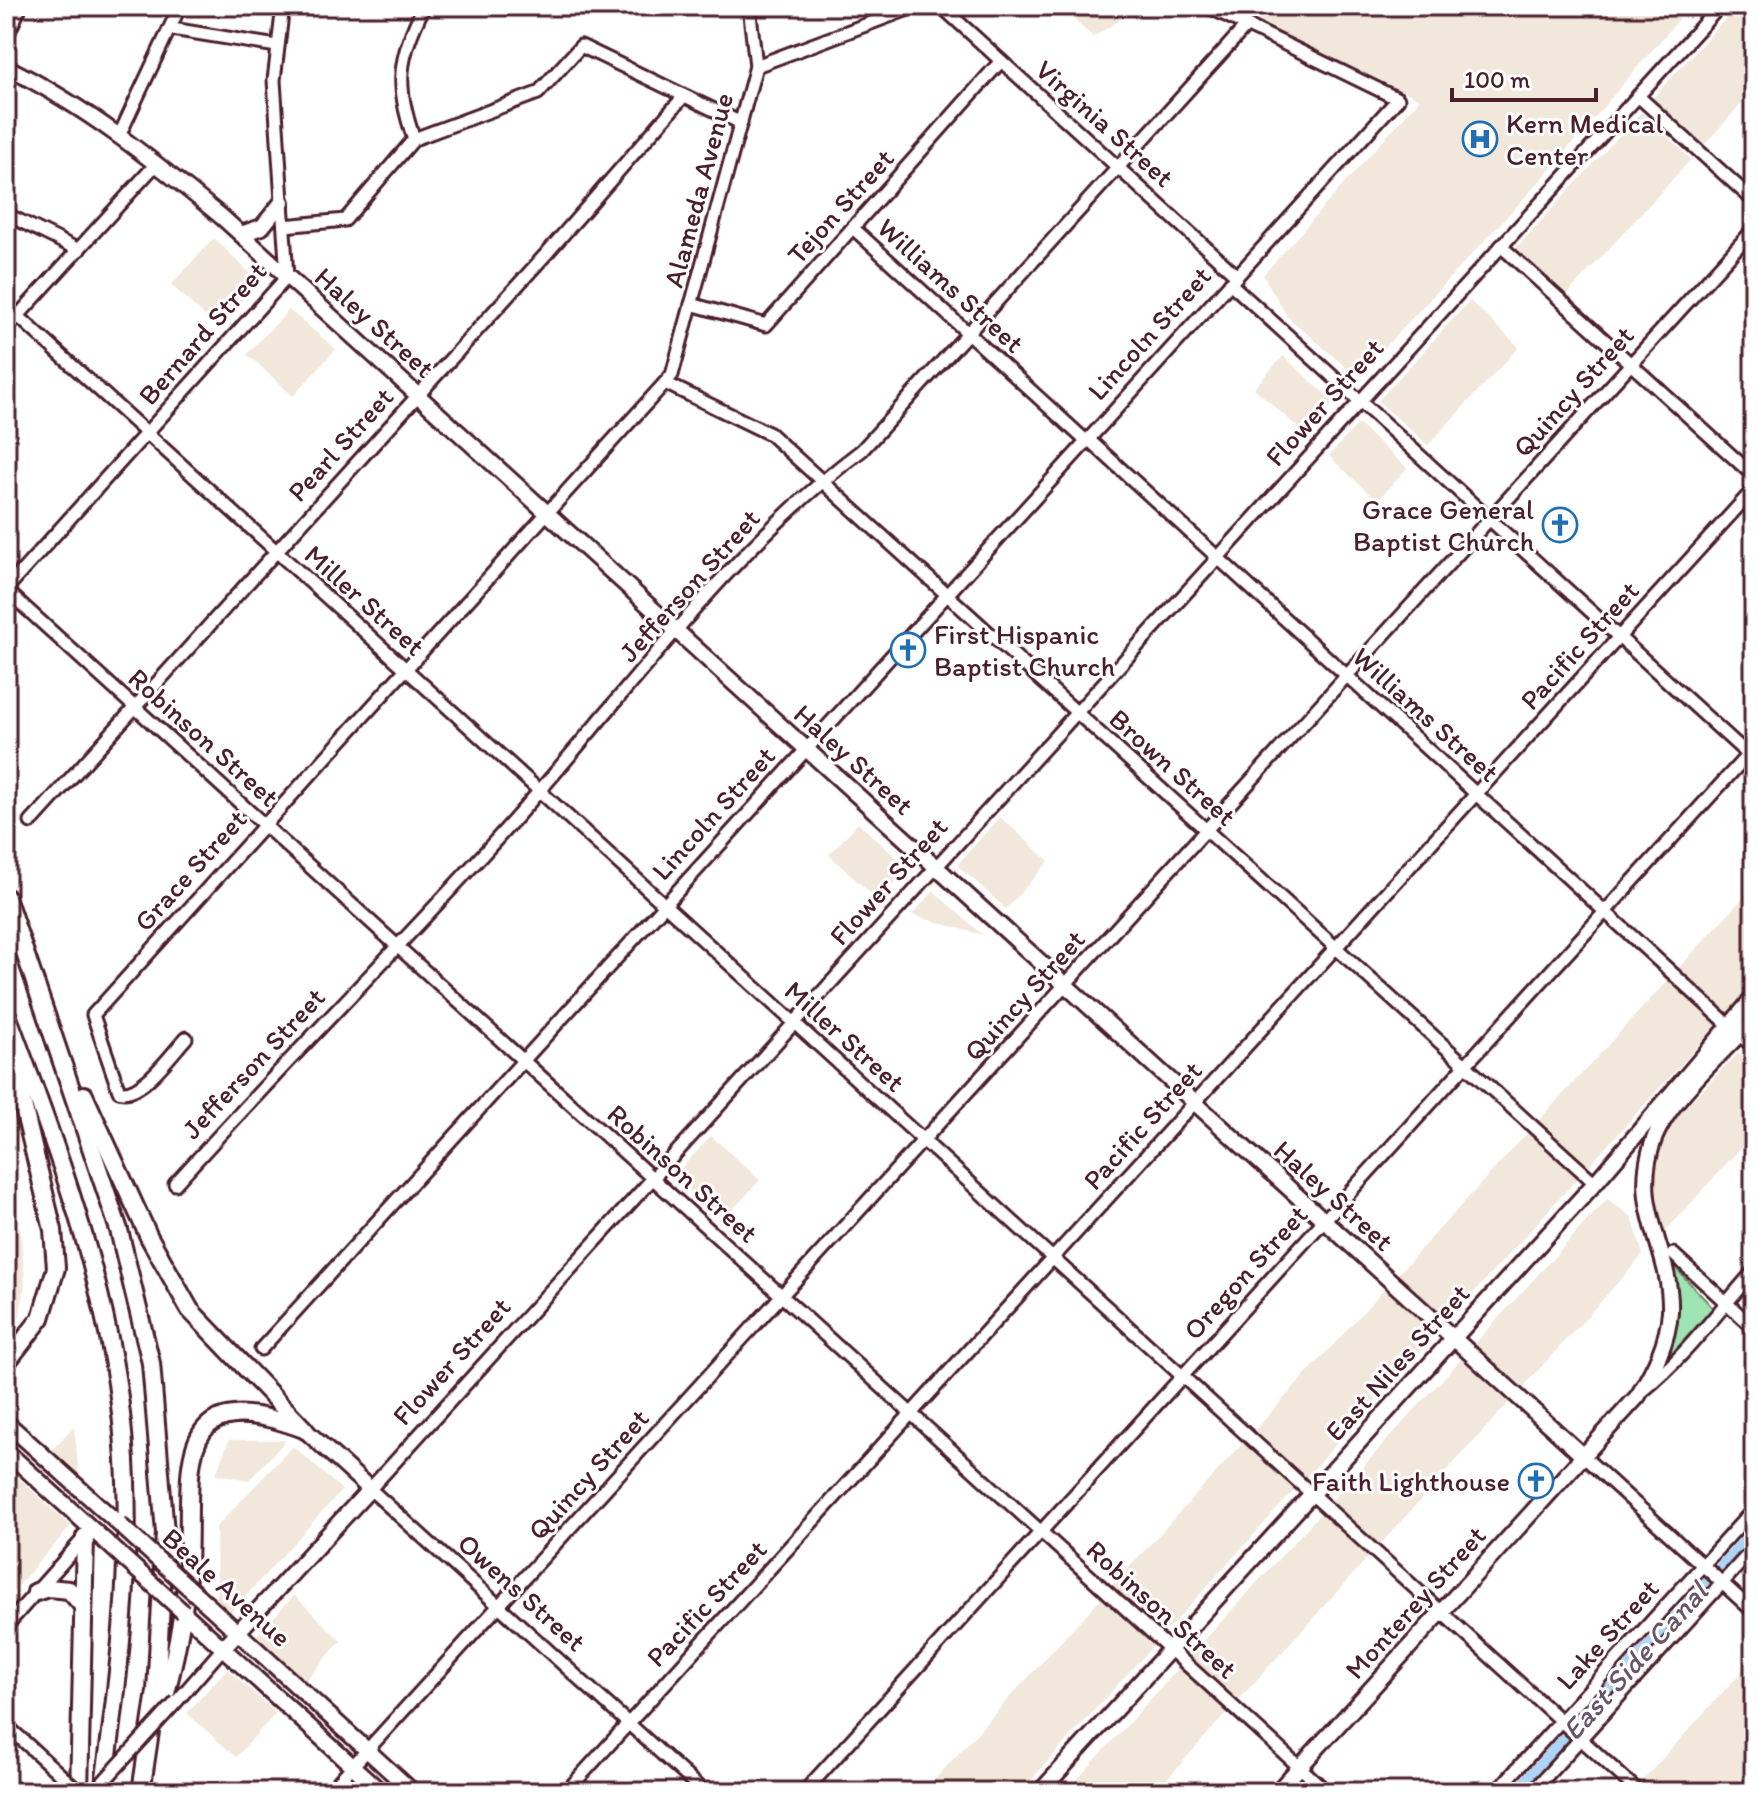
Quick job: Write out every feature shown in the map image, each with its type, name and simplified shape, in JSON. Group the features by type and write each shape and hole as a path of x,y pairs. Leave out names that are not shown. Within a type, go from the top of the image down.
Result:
{"highway":[{"path":"6,14 15,6"},
{"path":"6,32 15,6"},
{"path":"6,897 119,1230 151,1363 165,1533 156,1691 141,1792"},
{"path":"45,1011 169,1277 190,1310 225,1350 305,1430"},
{"path":"6,1012 74,1202 115,1365 128,1510 125,1607 103,1792"},
{"path":"6,1034 53,1230 56,1268 41,1318 6,1363"},
{"path":"141,1792 183,1614 188,1469 193,1451 208,1428 234,1413 268,1416 305,1430"},
{"path":"79,1792 83,1606 88,1533"},
{"path":"36,1592 58,1587 69,1590 83,1606"}],"main road":[{"name":"Haley Street","path":"6,67 42,84 120,134 241,234 1583,1456"},
{"path":"241,234 262,227 282,202"},
{"name":"East Niles Street","path":"1638,1396 1663,1347 1670,1309 1666,1273 1645,1196 1653,1143 1671,1110 1735,1030 1754,997"},
{"name":"East Niles Street","path":"1040,1792 1735,1030 1754,1019"},
{"name":"Monterey Street","path":"1277,1792 1638,1396"},
{"name":"Beale Avenue","path":"6,1422 413,1792"},
{"name":"Owens Street","path":"305,1430 370,1489"},
{"name":"Beale Avenue","path":"6,1451 88,1533 105,1541 381,1792"},
{"name":"Flower Street","path":"223,1648 370,1489"},
{"path":"88,1533 105,1512"}],"street":[{"path":"120,134 172,29 180,6"},
{"name":"Bernard Street","path":"6,589 287,277 274,94 283,6"},
{"path":"414,139 404,111 400,79 405,47 424,6"},
{"name":"Alameda Avenue","path":"665,383 672,375 756,66 749,6"},
{"path":"756,66 916,6"},
{"name":"Virginia Street","path":"941,6 1117,167 1360,401 1752,754"},
{"path":"1207,6 1247,25"},
{"name":"Flower Street","path":"370,1489 1720,6"},
{"name":"Lincoln Street","path":"261,1349 1398,99 1247,25"},
{"name":"Jefferson Street","path":"175,1184 540,791 676,632 820,481 862,450 1247,25"},
{"path":"172,29 277,46"},
{"path":"284,226 345,220 414,139 538,93 581,46 741,123"},
{"name":"Tejon Street","path":"691,304 766,325 1001,61"},
{"name":"Pearl Street","path":"31,822 684,96"},
{"path":"1638,96 1754,201"},
{"path":"6,329 157,163"},
{"path":"6,214 79,250"},
{"name":"Williams Street","path":"853,228 1607,910 1754,1047"},
{"name":"Quincy Street","path":"329,1792 1754,229"},
{"path":"1501,246 1754,476"},
{"name":"Miller Street","path":"18,316 1639,1792"},
{"name":"Brown Street","path":"665,383 770,434 1595,1183"},
{"name":"Grace Street","path":"186,1038 138,1090 124,1094 119,1091 93,1015 665,383"},
{"name":"Pacific Street","path":"566,1792 1754,489"},
{"name":"Robinson Street","path":"6,589 1327,1792"},
{"name":"Oregon Street","path":"804,1792 1752,754"},
{"path":"1673,1254 1754,1328"},
{"name":"Monterey Street","path":"1638,1396 1671,1368 1718,1318 1726,1303 1754,1271"},
{"name":"Haley Street","path":"1583,1456 1754,1612"},
{"name":"Owens Street","path":"370,1489 704,1792"},
{"name":"Lake Street","path":"1496,1792 1754,1509"},
{"path":"6,1626 88,1533"},
{"name":"Lake Street","path":"1532,1792 1754,1548"},
{"name":"Flower Street","path":"94,1792 223,1648"},
{"path":"6,1725 79,1792"}],"shaded area":[{"path":"1059,6 1142,6 1093,37"},
{"name":"Kern Medical Center","path":"1233,6 1690,6 1541,180 1357,377 1287,316 1263,275 1420,99 1287,36"},
{"path":"1737,6 1754,6 1754,90 1703,146 1652,99"},
{"path":"1641,112 1691,159 1563,299 1515,254 1517,247"},
{"path":"214,238 257,280 219,329 171,285"},
{"path":"1470,301 1519,347 1428,445 1378,401"},
{"path":"289,310 336,349 293,396 247,354"},
{"path":"1283,356 1334,402 1305,434 1254,388"},
{"path":"1358,424 1407,468 1377,501 1329,456"},
{"path":"1000,817 1049,861 1006,909 957,865"},
{"path":"858,823 908,868 878,900 829,855"},
{"path":"1754,886 1754,984 1020,1792 923,1792"},
{"path":"934,891 950,906 983,935 912,915"},
{"path":"1738,1053 1754,1068 1754,1133 1664,1233 1652,1206 1658,1156 1666,1134 1682,1111"},
{"path":"711,1136 760,1180 723,1220 674,1176"},
{"path":"1607,1199 1632,1217 1643,1255 1155,1792 1066,1792"},
{"path":"20,1226 25,1282 20,1315 6,1337 6,1242"},
{"path":"74,1426 79,1476 51,1451"},
{"path":"229,1440 286,1440 249,1480 216,1474"},
{"path":"293,1446 342,1490 230,1613 217,1601 216,1527"},
{"path":"6,1467 71,1526 6,1599"},
{"path":"294,1595 341,1641 305,1681 256,1637"},
{"path":"1754,1658 1754,1764 1728,1792 1632,1792"},
{"path":"227,1669 276,1713 236,1757 187,1713"}],"green space":[{"path":"1673,1265 1713,1308 1670,1356 1679,1314"}],"waterway":[{"name":"East Side Canal","path":"1515,1792 1754,1530"}],"place":[{"name":"Kern Medical Center","path":"1480,139"},
{"name":"Grace General Baptist Church","path":"1560,525"},
{"name":"First Hispanic Baptist Church","path":"908,650"},
{"name":"Faith Lighthouse","path":"1536,1481"}]}
